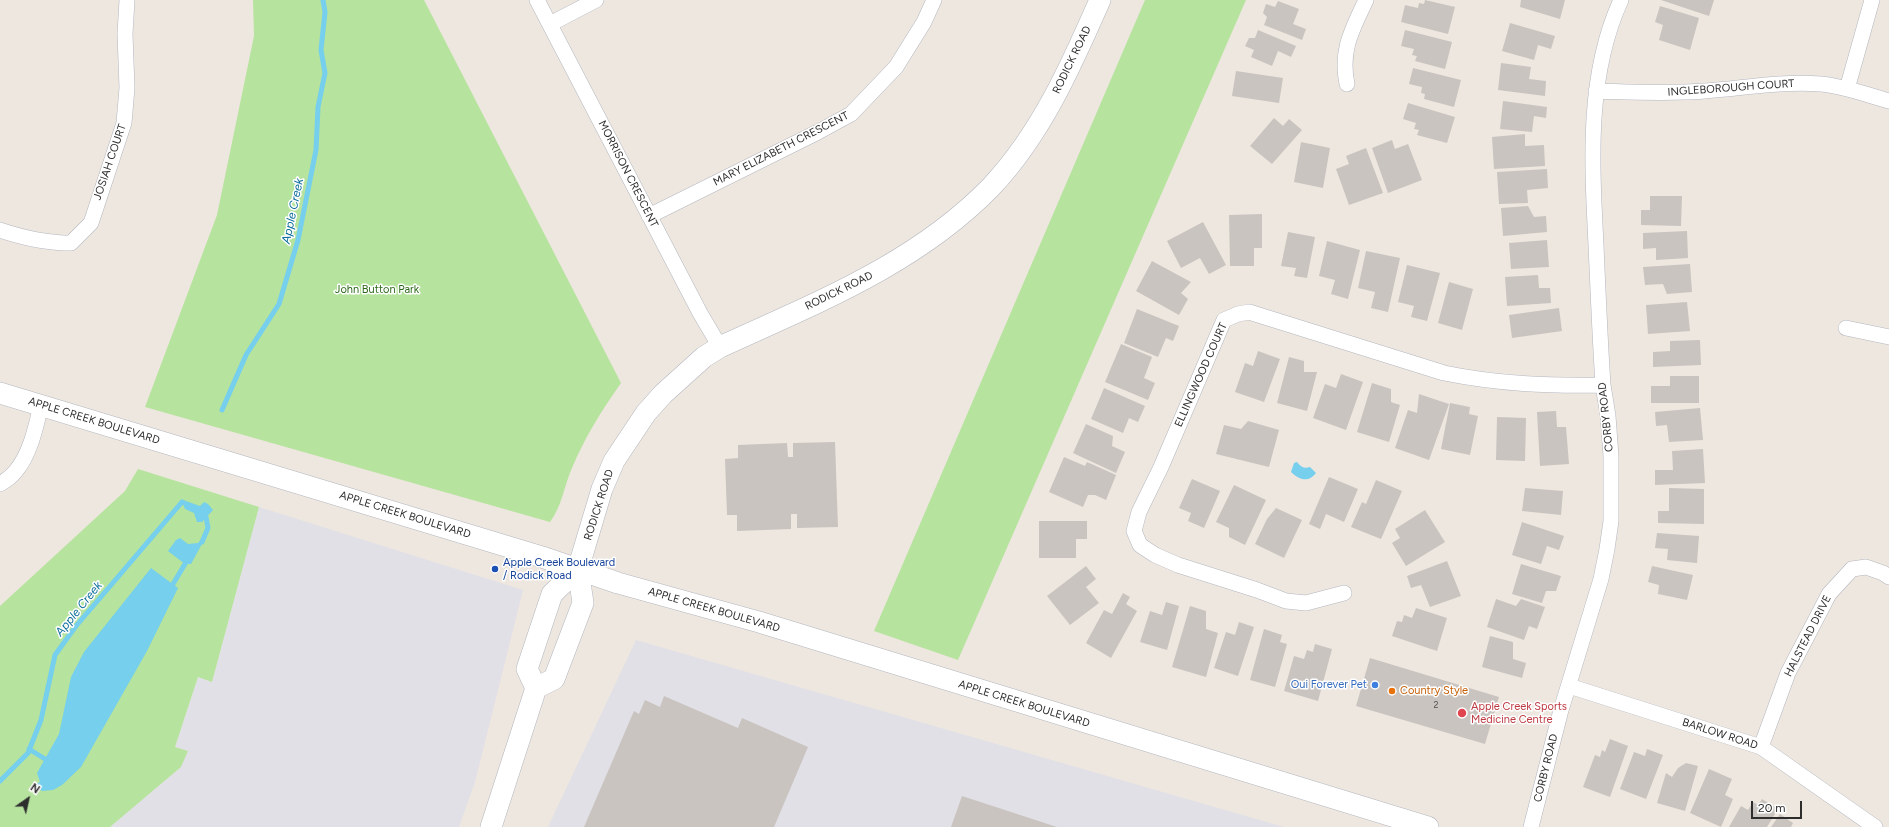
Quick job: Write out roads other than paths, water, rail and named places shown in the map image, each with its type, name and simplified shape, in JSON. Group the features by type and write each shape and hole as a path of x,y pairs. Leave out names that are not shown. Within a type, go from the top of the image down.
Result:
{"main road":[{"name":"RODICK ROAD","path":"578,569 552,594 527,669 536,688 554,679 583,603 578,569 602,489 614,461 646,413 663,394 704,357 720,347 849,287 894,263 926,243 963,213 991,186 1012,161 1037,126 1056,93 1100,0"},
{"name":"APPLE CREEK BOULEVARD","path":"0,393 578,569 618,583 759,622 1428,827"},
{"path":"491,827 536,688"}],"street":[{"name":"JOSIAH COURT","path":"0,230 24,238 49,243 71,242 91,223 124,123 127,88 125,34 127,0"},
{"name":"MORRISON CRESCENT","path":"537,0 700,313 720,347"},
{"path":"550,24 596,0"},
{"name":"MARY ELIZABETH CRESCENT","path":"649,216 805,139 851,114 896,67 924,22 934,0"},
{"path":"1347,84 1344,58 1348,39 1366,0"},
{"name":"CORBY ROAD","path":"1531,827 1561,710 1601,579 1611,521 1611,456 1608,416 1603,385 1592,178 1596,91 1606,38 1621,0"},
{"path":"1847,89 1872,0"},
{"name":"INGLEBOROUGH COURT","path":"1596,91 1652,94 1706,91 1763,84 1822,84 1847,89 1889,101"},
{"name":"ELLINGWOOD COURT","path":"1344,592 1306,603 1286,601 1257,590 1178,565 1155,555 1140,544 1134,531 1138,512 1161,467 1224,320 1238,314 1249,312 1444,372 1465,377 1498,382 1527,384 1603,385"},
{"path":"1846,328 1889,337"},
{"path":"0,484 15,472 24,456 35,429 41,405"},
{"name":"HALSTEAD DRIVE","path":"1761,747 1788,673 1829,594 1852,570 1866,567 1883,573 1889,577"},
{"name":"BARLOW ROAD","path":"1569,686 1761,747 1875,827"}],"water":[{"path":"1297,462 1303,467 1310,467 1316,473 1307,479 1297,477 1291,472 1294,463"},
{"path":"183,500 200,506 204,502 213,510 202,522 197,522 194,513 185,509 182,502"},
{"path":"180,538 188,544 198,543 202,539 203,542 191,564 185,564 168,551 176,540"},
{"path":"151,568 178,588 147,651 81,767 62,785 53,790 42,791 34,785 40,782 37,773 59,734 71,677 84,652"}],"waterway":[{"name":"Apple Creek","path":"222,410 246,355 279,304 298,240 316,150 318,107 325,73 321,50 325,12 323,0"},
{"name":"Apple Creek","path":"0,781 28,753 41,720 55,655 76,626 182,502"},
{"name":"Apple Creek","path":"202,542 208,528 206,517"},
{"name":"Apple Creek","path":"173,584 185,564"},
{"name":"Apple Creek","path":"29,749 45,759"}],"place":[{"name":"Apple Creek Boulevard / Rodick Road","path":"495,569"},
{"name":"Oui Forever Pet","path":"1375,685"},
{"name":"Country Style","path":"1392,691"},
{"name":"Apple Creek Sports Medicine Centre","path":"1462,713"}],"park label":[{"name":"John Button Park","path":"377,290"}]}
